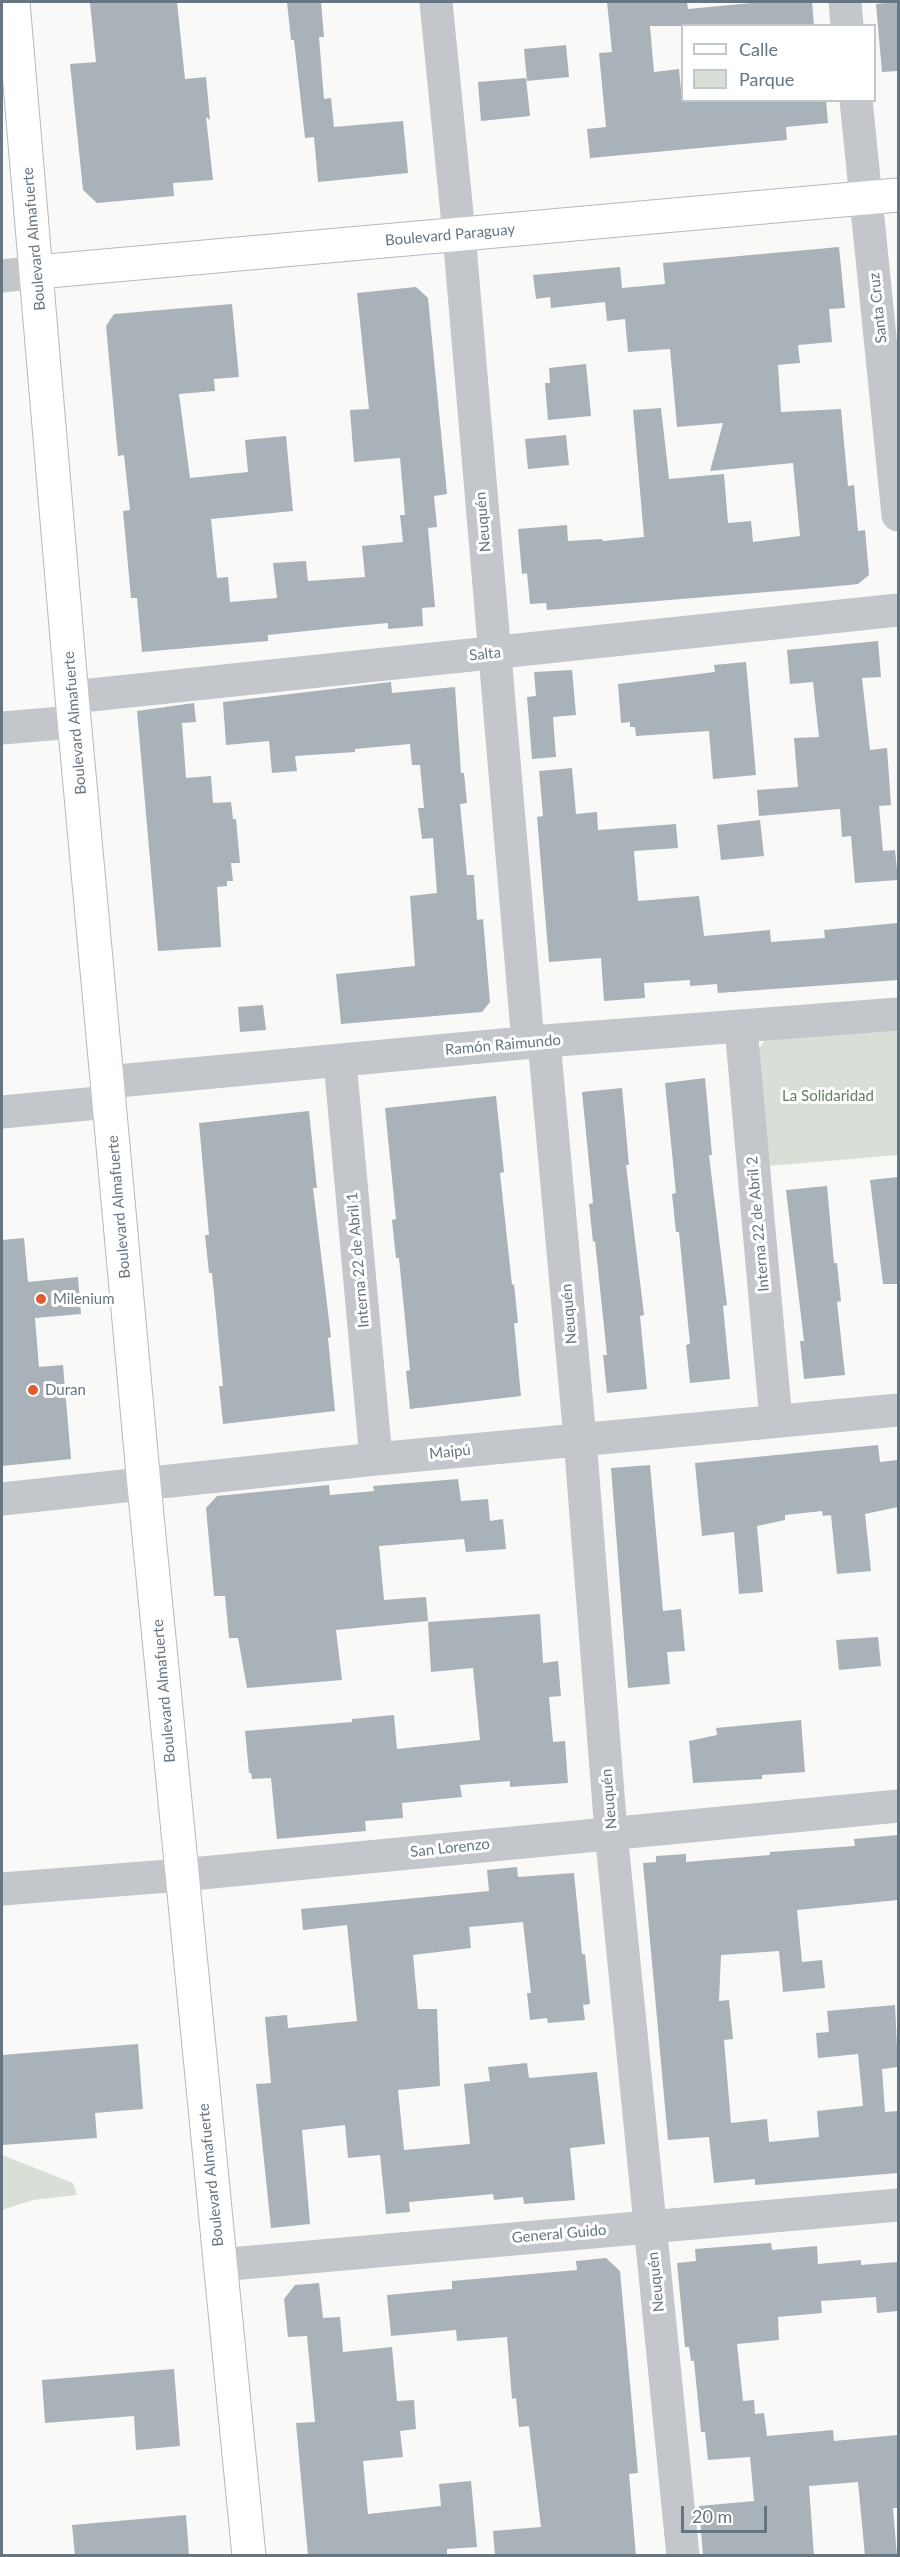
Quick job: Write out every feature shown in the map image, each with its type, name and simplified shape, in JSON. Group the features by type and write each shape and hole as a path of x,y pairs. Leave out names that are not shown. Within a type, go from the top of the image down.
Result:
{"main road":[{"name":"Boulevard Almafuerte","path":"13,2 73,709 144,1485 249,2556"},
{"name":"Boulevard Paraguay","path":"37,272 883,196"}],"street":[{"name":"Neuquén","path":"436,2 459,234 495,653 580,1439 611,1832 683,2556"},
{"path":"845,2 847,24"},
{"name":"Santa Cruz","path":"857,102 883,196 898,515"},
{"name":"Boulevard Paraguay","path":"2,276 37,272"},
{"name":"Salta","path":"2,728 73,709 495,653 898,610"},
{"name":"Ramón Raimundo","path":"2,1112 108,1092 340,1061 536,1042 898,1014"},
{"name":"Interna 22 de Abril 2","path":"741,1027 776,1422"},
{"name":"Interna 22 de Abril 1","path":"340,1061 376,1459"},
{"name":"Maipú","path":"2,1499 376,1459 898,1410"},
{"name":"San Lorenzo","path":"2,1889 181,1875 898,1806"},
{"name":"General Guido","path":"219,2265 650,2225 898,2205"}],"green space":[{"name":"La Solidaridad","path":"898,1026 898,1155 768,1166 757,1058 760,1047 766,1039"},
{"path":"2,2155 73,2183 77,2195 33,2200 2,2210"}],"building":[{"path":"177,2 185,79 206,77 210,120 206,117 213,180 173,183 174,196 97,203 83,190 70,64 96,62 90,3"},
{"path":"287,2 321,2 324,37 319,37 324,99 331,98 334,127 403,121 408,173 318,182 314,137 305,138 294,40 291,40"},
{"path":"607,2 687,2 688,9 762,2 812,2 814,24 650,26 654,72 679,69 681,102 826,102 828,123 786,127 787,140 590,158 587,129 606,127 599,53 612,52"},
{"path":"898,2 898,71 882,72 876,4"},
{"path":"566,45 569,77 527,81 524,49"},
{"path":"526,78 530,116 481,121 478,82"},
{"path":"839,247 845,308 829,309 832,342 798,345 800,363 778,365 781,412 841,409 848,486 854,485 858,531 865,530 869,575 858,584 828,587 547,610 546,603 530,604 527,573 522,574 518,529 567,525 568,541 602,539 603,541 644,537 633,410 661,408 669,479 724,474 728,523 751,521 753,542 800,536 793,463 710,471 723,423 677,427 670,349 628,352 625,319 607,321 605,302 551,308 550,297 536,299 533,275 620,267 622,288 665,284 663,263"},
{"path":"416,287 428,298 447,494 434,496 437,527 428,528 435,607 422,608 423,626 388,629 388,623 268,635 268,641 142,652 137,598 131,598 123,511 130,510 124,455 118,456 106,326 114,314 232,304 239,377 214,379 215,391 179,394 190,478 248,472 245,440 286,436 293,511 211,519 217,578 228,577 230,602 277,598 273,563 306,561 308,581 365,577 362,546 403,542 400,515 405,515 400,458 354,462 350,410 369,409 357,293"},
{"path":"586,364 591,416 548,420 545,383 550,383 549,368"},
{"path":"566,435 569,465 528,469 525,439"},
{"path":"878,641 881,677 862,678 870,750 887,748 891,805 879,806 883,851 895,850 898,880 855,883 851,836 842,837 840,809 759,816 757,790 798,787 794,738 819,737 813,682 790,684 787,650"},
{"path":"746,662 756,775 713,779 709,731 636,736 635,727 630,727 630,722 621,723 618,684 715,672 714,665"},
{"path":"572,670 576,715 553,717 556,757 532,759 527,697 536,696 534,672"},
{"path":"391,682 392,693 455,687 461,773 464,773 467,803 460,804 467,875 474,875 477,920 483,919 490,1002 482,1012 341,1024 336,974 415,966 410,896 437,893 433,838 422,839 418,808 424,808 420,765 412,765 410,744 355,749 355,752 295,756 297,771 272,773 269,741 226,745 223,702"},
{"path":"194,703 196,722 182,723 186,778 211,776 213,803 231,802 233,819 236,819 240,863 231,863 233,881 227,881 227,886 217,887 221,947 158,951 137,711"},
{"path":"572,768 576,814 597,812 598,830 676,824 678,848 634,851 638,901 699,896 704,936 770,930 771,942 825,938 824,930 898,923 898,980 718,993 717,984 690,986 690,980 644,983 645,998 604,1001 601,958 549,962 537,817 543,816 539,771"},
{"path":"760,820 764,856 721,860 717,825"},
{"path":"263,1005 266,1030 240,1032 238,1007"},
{"path":"705,1078 712,1155 709,1155 727,1305 723,1306 730,1379 690,1383 686,1345 690,1344 679,1232 676,1232 672,1194 676,1193 665,1083"},
{"path":"622,1088 629,1165 626,1165 644,1315 640,1316 647,1389 607,1393 603,1355 607,1355 589,1204 593,1203 582,1092"},
{"path":"496,1096 504,1172 500,1173 518,1323 514,1323 521,1396 410,1409 406,1371 410,1370 399,1258 396,1258 392,1220 396,1219 385,1108"},
{"path":"309,1111 317,1188 313,1188 331,1337 328,1338 335,1411 223,1424 219,1386 223,1386 212,1273 209,1273 205,1235 209,1235 199,1123"},
{"path":"898,1177 898,1284 883,1284 870,1180"},
{"path":"827,1186 834,1263 837,1263 841,1301 837,1302 845,1375 804,1379 800,1341 804,1341 786,1190"},
{"path":"24,1238 28,1282 78,1277 81,1314 35,1318 39,1367 63,1365 71,1459 2,1466 2,1240"},
{"path":"878,1445 880,1462 898,1460 898,1507 865,1514 871,1571 837,1574 831,1515 823,1516 822,1511 785,1515 785,1520 757,1526 763,1592 739,1594 734,1532 702,1536 695,1463"},
{"path":"650,1465 663,1611 681,1609 685,1651 667,1652 670,1684 628,1688 611,1468"},
{"path":"458,1479 461,1501 488,1499 490,1521 503,1519 506,1549 466,1552 464,1539 379,1546 384,1600 426,1597 428,1621 336,1630 342,1680 247,1688 238,1638 229,1638 225,1596 214,1596 206,1508 217,1496 329,1485 330,1495 374,1491 373,1486"},
{"path":"540,1614 543,1663 558,1661 561,1696 549,1697 553,1742 565,1741 568,1783 510,1787 510,1781 460,1785 462,1797 402,1803 403,1818 365,1821 366,1831 277,1839 271,1778 252,1779 249,1773 245,1731 352,1722 352,1719 394,1715 397,1749 480,1740 473,1668 431,1672 428,1622"},
{"path":"878,1637 881,1666 839,1670 836,1640"},
{"path":"801,1720 805,1772 762,1775 762,1779 693,1783 689,1741 717,1735 716,1728"},
{"path":"898,1835 898,1900 797,1910 802,1962 822,1960 825,1988 783,1992 779,1951 721,1955 719,2001 729,2000 733,2039 724,2040 731,2123 767,2119 769,2142 819,2137 817,2111 863,2106 858,2054 818,2058 816,2033 829,2032 827,2011 895,2005 898,2067 882,2069 885,2112 898,2111 898,2173 755,2185 755,2179 714,2183 709,2137 668,2140 643,1863 656,1862 656,1856 686,1854 686,1862 770,1855 770,1852 855,1846 854,1839"},
{"path":"517,1867 518,1877 574,1873 582,1954 585,1954 590,2004 583,2005 585,2020 548,2023 547,2018 530,2020 527,1993 531,1993 523,1922 469,1927 471,1948 413,1955 418,2009 437,2009 440,2086 398,2090 404,2150 470,2144 464,2084 490,2081 488,2067 527,2063 529,2078 597,2072 605,2144 570,2148 575,2200 524,2204 523,2197 494,2200 493,2194 409,2202 410,2212 386,2214 380,2155 348,2158 345,2125 302,2130 310,2224 271,2228 256,2084 271,2083 265,2017 287,2015 288,2028 357,2021 347,1925 303,1930 301,1909 489,1891 487,1870"},
{"path":"138,2044 143,2109 95,2113 97,2138 2,2145 2,2055"},
{"path":"771,2243 772,2250 817,2246 818,2264 861,2260 861,2265 898,2262 898,2311 877,2313 876,2297 821,2301 822,2313 778,2317 779,2340 737,2344 743,2401 754,2400 755,2414 764,2413 767,2436 833,2430 834,2441 898,2435 898,2508 893,2508 897,2556 865,2556 858,2482 809,2486 814,2556 703,2556 699,2506 754,2501 750,2457 708,2460 705,2432 701,2432 694,2361 691,2361 689,2347 685,2347 677,2263 696,2261 695,2249"},
{"path":"606,2258 620,2271 638,2473 629,2474 636,2556 495,2556 493,2531 541,2527 529,2426 519,2427 516,2398 512,2399 507,2337 457,2341 456,2330 391,2336 387,2295 452,2289 452,2281 577,2270 576,2261"},
{"path":"319,2283 323,2318 340,2317 343,2352 392,2347 397,2401 414,2400 416,2429 400,2431 403,2457 363,2461 368,2514 441,2506 439,2484 471,2481 477,2547 447,2549 447,2556 308,2556 296,2423 315,2422 307,2336 288,2337 284,2299 295,2285"},
{"path":"174,2369 180,2446 136,2450 134,2416 45,2423 42,2380"},
{"path":"186,2515 189,2556 75,2556 72,2525"}],"place":[{"name":"Milenium","path":"41,1299"},
{"name":"Duran","path":"33,1390"}]}
